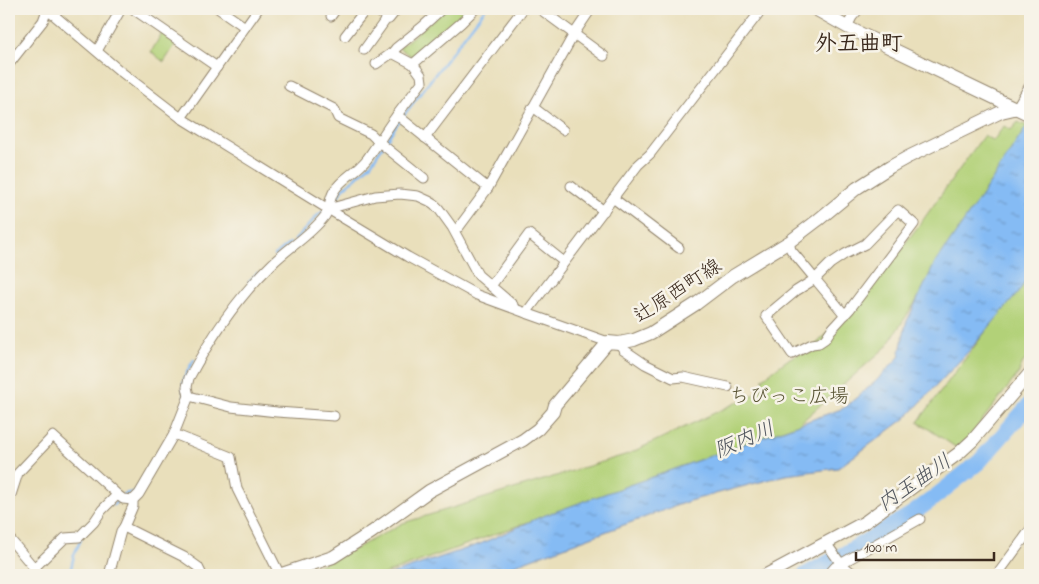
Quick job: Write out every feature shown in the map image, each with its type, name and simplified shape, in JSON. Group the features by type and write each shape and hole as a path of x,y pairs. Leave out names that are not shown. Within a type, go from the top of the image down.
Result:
{"main road":[{"path":"815,9 848,27 1030,115"},
{"path":"1018,108 1030,88"},
{"name":"辻原西町線","path":"614,343 634,340 651,333 733,276 789,242 857,188 902,160 1001,112 1018,108"},
{"path":"280,575 333,557 429,492 523,440 543,423 553,412 555,405 614,343"},
{"path":"766,575 829,548 959,453 973,440 1030,373"}],"street":[{"path":"9,64 43,21 46,9 120,71 181,118 408,257 477,295 614,343 645,364 673,378 683,377 728,387"},
{"path":"97,51 121,9"},
{"path":"133,9 217,67"},
{"path":"219,9 245,26"},
{"path":"181,118 258,9"},
{"path":"345,36 366,9"},
{"path":"375,9 389,20 397,9"},
{"path":"376,64 392,53 442,9"},
{"path":"413,64 475,9"},
{"path":"425,138 523,9"},
{"path":"540,9 604,56"},
{"path":"459,227 488,188 574,34 591,9"},
{"path":"522,311 564,262 638,165 650,154 762,9"},
{"path":"848,27 852,17 859,9"},
{"path":"364,50 387,18"},
{"path":"9,538 37,572 65,538 79,538 102,510 123,498 139,494 174,434 189,396 187,386 189,378 222,323 250,287 273,263 305,238 325,215 333,192 382,145 401,118 422,82 421,75 413,64 392,53"},
{"path":"289,86 334,109 338,118 371,134 424,178"},
{"path":"534,107 563,130"},
{"path":"401,118 488,188"},
{"path":"571,186 604,210"},
{"path":"328,207 375,196 400,194 424,198 439,209 452,227 478,275 522,311"},
{"path":"613,198 679,248"},
{"path":"898,210 914,224 825,339 792,354 766,316 796,291 815,279 830,264 865,244 898,210"},
{"path":"491,286 529,234 564,262"},
{"path":"789,242 791,250 845,315"},
{"path":"189,396 231,407 334,416"},
{"path":"174,434 231,457 237,489 280,575"},
{"path":"9,501 18,473 53,436 133,506 121,532 109,575"},
{"path":"828,575 835,567 920,519"},
{"path":"124,527 184,557 198,568 202,575"},
{"path":"997,575 1030,530"},
{"path":"829,548 841,564 855,575"}],"green space":[{"path":"445,9 468,9 414,58 399,48"},
{"path":"162,33 177,42 164,62 151,52"},
{"name":"ちびっこ広場","path":"1018,122 1030,127 886,347 799,424 382,575 297,575 355,549 403,523 628,454 761,391 763,378 790,358 812,348 859,303 920,224 984,135 993,141 1004,126 1011,130"},
{"path":"1030,269 1030,354 1022,364 1019,373 969,437 957,448 918,422 1021,284"},
{"path":"827,558 832,565 823,575 792,575"}],"water":[{"name":"阪内川","path":"1030,121 1030,274 1018,293 969,351 906,418 838,468 786,475 689,501 488,575 388,575 480,544 540,517 844,408 875,382 899,357 906,323 934,265"}],"waterway":[{"path":"333,204 342,190 371,164 397,124 485,9"},
{"path":"295,240 325,210"},
{"path":"275,255 290,243"},
{"path":"249,282 257,273"},
{"path":"185,396 183,386 194,360"},
{"name":"内玉曲川","path":"805,575 912,514 931,500 979,462 1030,404"},
{"path":"113,505 124,494 135,492 138,487"},
{"path":"68,575 81,539"}],"district":[{"name":"外五曲町","path":"859,42"}]}
